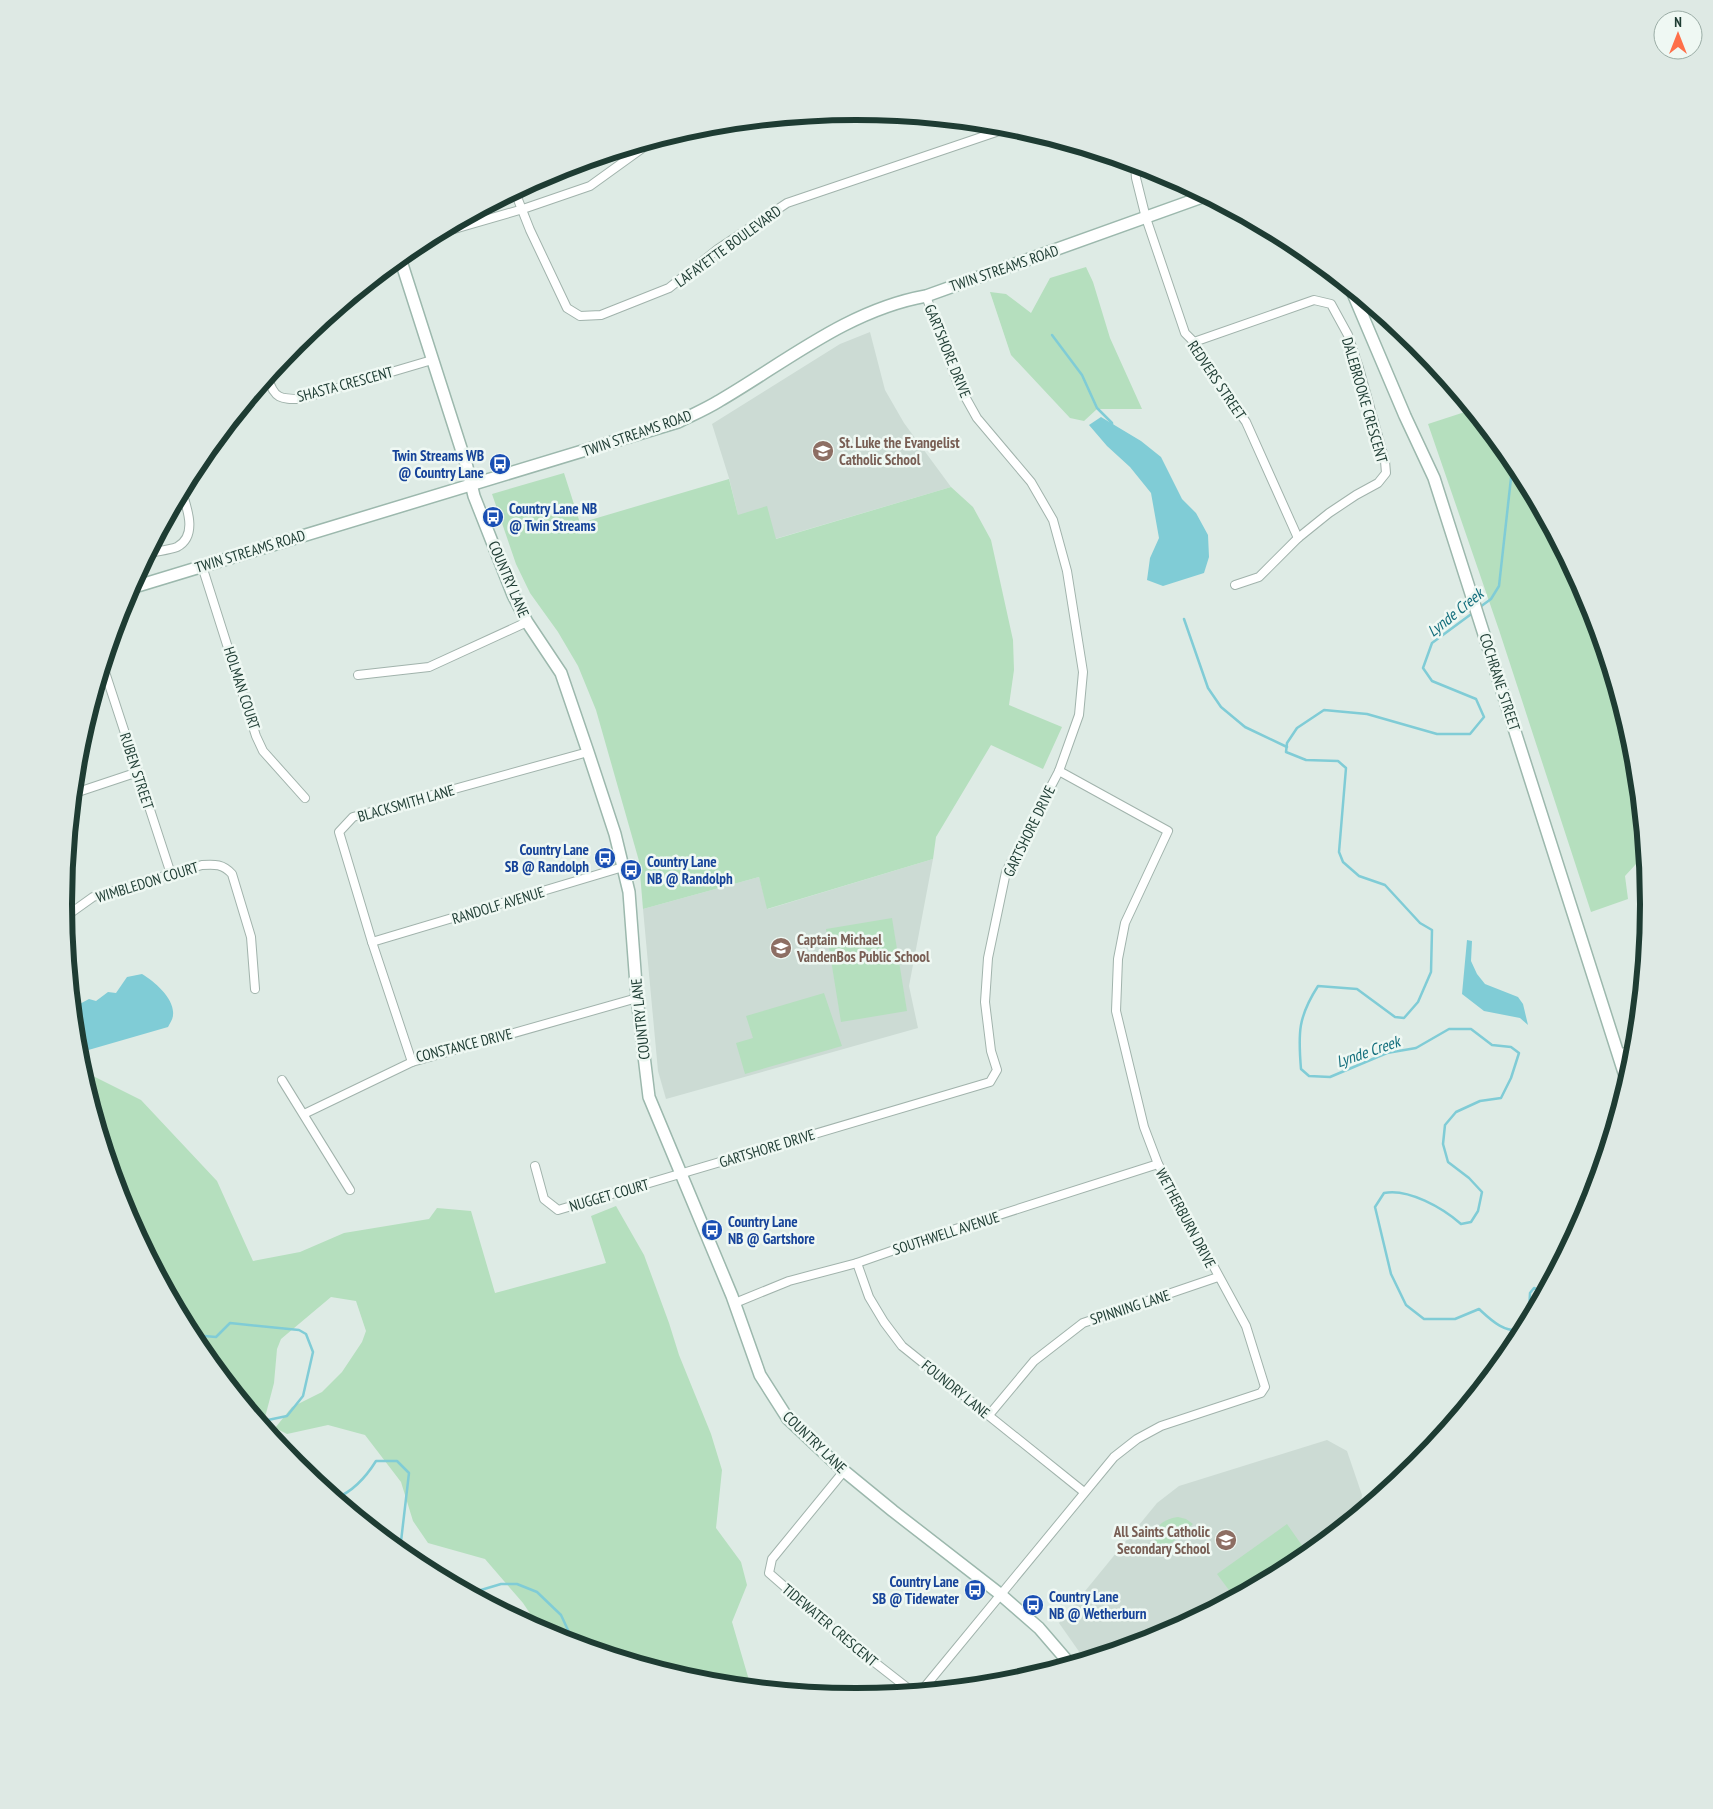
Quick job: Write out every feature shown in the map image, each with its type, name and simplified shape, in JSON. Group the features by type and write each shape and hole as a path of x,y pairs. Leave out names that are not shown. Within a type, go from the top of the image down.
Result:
{"street":[{"name":"LAFAYETTE BOULEVARD","path":"518,198 530,230 567,308 580,316 601,315 669,288 718,249 787,203 992,133"},
{"path":"466,226 523,209 590,186 637,152"},
{"name":"REDVERS STREET","path":"1136,172 1146,218 1185,333 1194,342 1212,374 1246,422 1298,538"},
{"name":"TWIN STREAMS ROAD","path":"141,585 678,422 718,402 833,330 866,315 910,298 926,296 1198,199"},
{"name":"COUNTRY LANE","path":"403,266 474,496 510,586 527,622 561,673 615,834 629,892 637,998 649,1097 735,1303 760,1375 788,1419 844,1471 1000,1594 1039,1628 1066,1660"},
{"name":"GARTSHORE DRIVE","path":"680,1174 990,1082 997,1070 991,1050 985,1002 988,958 1006,872 1059,771 1079,715 1083,672 1068,570 1053,520 1031,482 978,418 958,384 926,296"},
{"name":"DALEBROOKE CRESCENT","path":"1194,342 1314,300 1331,304 1348,335 1373,416 1385,461 1386,473 1378,483 1349,499 1298,538"},
{"name":"COCHRANE STREET","path":"1356,301 1434,478 1623,1068"},
{"name":"SHASTA CRESCENT","path":"270,385 271,390 282,399 300,399 432,360"},
{"path":"157,551 176,547 183,542 190,528 185,501"},
{"path":"1235,585 1259,577 1298,538"},
{"name":"HOLMAN COURT","path":"202,566 256,736 263,751 305,798"},
{"path":"358,675 429,667 527,622"},
{"name":"RUBEN STREET","path":"107,677 171,874"},
{"name":"BLACKSMITH LANE","path":"372,942 339,832 353,817 588,752"},
{"name":"WETHERBURN DRIVE","path":"1000,1594 1114,1457 1137,1440 1161,1426 1261,1393 1265,1387 1246,1326 1158,1164 1144,1127 1116,1011 1118,959 1125,923 1168,831 1059,771"},
{"path":"81,791 138,772"},
{"name":"WIMBLEDON COURT","path":"72,912 93,897 202,865 217,864 228,868 232,874 251,937 255,989"},
{"name":"RANDOLF AVENUE","path":"372,942 623,867"},
{"name":"CONSTANCE DRIVE","path":"372,942 412,1062 637,998"},
{"path":"1618,1054 1626,1052"},
{"path":"304,1114 412,1062"},
{"path":"282,1080 350,1190"},
{"name":"SOUTHWELL AVENUE","path":"735,1303 789,1281 857,1263 946,1232 1158,1164"},
{"name":"NUGGET COURT","path":"535,1166 544,1199 558,1210 680,1174"},
{"name":"FOUNDRY LANE","path":"857,1263 869,1297 884,1322 902,1346 1084,1492"},
{"name":"SPINNING LANE","path":"989,1415 1034,1361 1083,1322 1218,1277"},
{"name":"TIDEWATER CRESCENT","path":"844,1471 772,1559 769,1573 864,1654 906,1687"},
{"name":"TIDEWATER CRESCENT","path":"927,1685 1000,1594"}],"shaded area":[{"name":"St. Luke the Evangelist Catholic School","path":"870,332 885,390 904,423 951,487 775,539 738,515 729,478 712,424 840,344"},
{"name":"Captain Michael VandenBos Public School","path":"933,859 909,986 918,1028 666,1099 658,1071 643,909 759,877 768,909"},
{"name":"All Saints Catholic Secondary School","path":"1327,1440 1347,1451 1362,1495 1361,1504 1334,1526 1292,1556 1248,1583 1203,1608 1157,1629 1082,1655 1059,1623 1157,1503 1179,1486"}],"green space":[{"path":"1086,267 1093,282 1110,338 1142,409 1097,409 1084,421 1070,418 1011,355 990,292 1006,294 1031,313 1050,278"},
{"path":"1466,412 1508,469 1535,513 1560,558 1581,604 1599,652 1614,702 1634,802 1639,864 1636,864 1625,876 1628,899 1591,912 1499,630 1428,424"},
{"path":"564,473 580,523 729,479 738,515 767,506 776,539 951,487 973,507 991,540 1013,640 1014,670 1009,705 1062,727 1043,769 991,745 936,837 933,859 767,909 759,877 643,909 639,861 596,710 578,666 558,632 530,593 516,564 492,494"},
{"path":"892,918 907,1011 841,1022 826,929"},
{"path":"824,993 842,1046 745,1074 736,1043 753,1038 746,1016"},
{"path":"92,1076 141,1100 217,1181 253,1261 300,1252 344,1233 429,1219 437,1208 471,1211 495,1293 606,1263 591,1216 616,1206 644,1255 679,1355 711,1434 722,1470 716,1528 741,1562 747,1585 732,1622 749,1681 654,1662 604,1647 533,1619 523,1603 485,1559 428,1543 413,1521 401,1482 365,1435 328,1425 287,1434 275,1428 292,1407 322,1392 342,1372 362,1342 366,1331 356,1301 331,1297 281,1339 277,1349 274,1383 265,1418 235,1382 205,1340 178,1296 153,1251 132,1205 114,1157"},
{"path":"1178,1517 1186,1519 1193,1524 1159,1554 1155,1541 1156,1530 1164,1521"},
{"path":"1287,1524 1304,1548 1231,1593 1217,1574"}],"water":[{"path":"1101,417 1141,441 1161,457 1182,499 1196,513 1208,535 1209,557 1204,573 1163,586 1147,580 1150,558 1159,538 1151,493 1130,467 1107,446 1089,425"},
{"path":"1467,940 1472,941 1471,961 1477,974 1485,984 1518,997 1523,1004 1528,1025 1520,1018 1484,1011 1462,994"},
{"path":"142,974 163,992 173,1009 173,1016 168,1027 87,1050 79,1004 89,999 96,1001 108,992 116,993 127,977"}],"waterway":[{"path":"1052,335 1082,375 1097,408 1112,423 1112,427"},
{"name":"Lynde Creek","path":"1480,607 1491,599 1499,586 1511,475"},
{"name":"Lynde Creek","path":"1474,612 1432,643 1423,668 1432,681 1476,699 1484,717 1470,734 1437,734 1367,714 1324,710 1297,728 1287,743 1286,752 1306,760 1338,761 1346,768 1339,852 1343,862 1359,876 1385,885 1420,923 1432,930 1431,972 1418,1002 1404,1018 1395,1017 1357,989 1318,986 1303,1016 1300,1035 1301,1069 1309,1076 1330,1077 1387,1053 1416,1048 1449,1029 1471,1029 1492,1045 1511,1047 1519,1053 1511,1078 1501,1098 1480,1101 1456,1112 1445,1125 1443,1144 1448,1162 1469,1178 1482,1192 1478,1211 1471,1222 1461,1224 1435,1206 1404,1193 1384,1193 1375,1207 1391,1274 1406,1305 1424,1319 1455,1319 1479,1309 1504,1328 1514,1330"},
{"path":"1184,619 1208,688 1221,707 1245,727 1287,747"},
{"name":"Lynde Creek","path":"1529,1306 1530,1293 1534,1288 1539,1290"},
{"path":"202,1336 216,1337 230,1323 299,1330 306,1334 313,1352 303,1396 287,1416 266,1420"},
{"path":"342,1495 359,1483 376,1461 397,1461 409,1473 401,1542"},
{"path":"478,1591 501,1584 517,1584 537,1592 561,1615 570,1634"}],"place":[{"name":"St. Luke the Evangelist Catholic School","path":"823,451"},
{"name":"Twin Streams WB @ Country Lane","path":"500,464"},
{"name":"Country Lane NB @ Twin Streams","path":"493,517"},
{"name":"Country Lane SB @ Randolph","path":"605,858"},
{"name":"Country Lane NB @ Randolph","path":"631,870"},
{"name":"Captain Michael VandenBos Public School","path":"781,948"},
{"name":"Country Lane NB @ Gartshore","path":"712,1230"},
{"name":"All Saints Catholic Secondary School","path":"1226,1540"},
{"name":"Country Lane SB @ Tidewater","path":"975,1590"},
{"name":"Country Lane NB @ Wetherburn","path":"1033,1605"}]}
